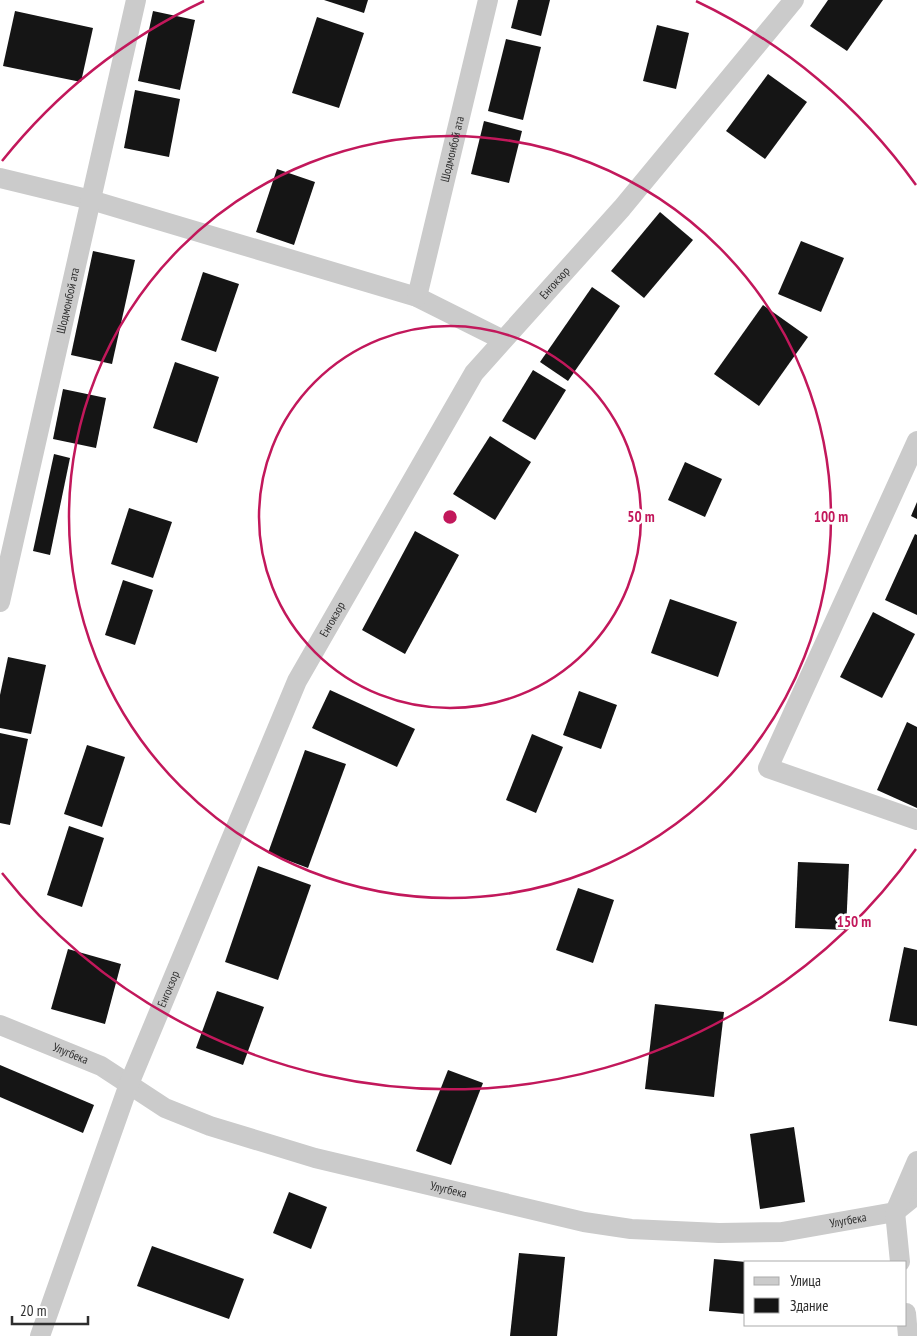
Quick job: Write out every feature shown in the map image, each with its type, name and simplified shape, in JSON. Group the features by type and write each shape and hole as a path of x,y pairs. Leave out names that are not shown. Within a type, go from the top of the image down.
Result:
{"street":[{"name":"Шодмонбой ата","path":"0,602 136,0"},
{"name":"Шодмонбой ата","path":"417,297 488,0"},
{"name":"Енгокзор","path":"40,1336 129,1084 297,681 474,373 622,208 794,0"},
{"path":"0,178 91,200 417,297 503,340"},
{"path":"917,441 768,768 917,820"},
{"name":"Улугбека","path":"0,1025 101,1066 165,1108 210,1126 296,1152 584,1222 631,1229 782,1232 895,1212 917,1194"},
{"path":"900,1261 895,1212 917,1161"}],"building":[{"path":"324,0 368,0 364,13"},
{"path":"518,0 550,0 541,36 511,28"},
{"path":"828,0 883,0 847,51 810,26"},
{"path":"15,11 93,28 81,82 3,66"},
{"path":"153,11 195,20 180,90 138,81"},
{"path":"317,17 364,33 339,108 292,93"},
{"path":"657,25 689,33 676,89 643,81"},
{"path":"506,39 541,47 523,120 488,111"},
{"path":"768,74 807,102 765,159 726,131"},
{"path":"135,90 180,99 169,157 124,148"},
{"path":"484,121 522,131 509,183 471,174"},
{"path":"277,169 315,182 294,245 256,232"},
{"path":"660,212 693,240 644,298 611,271"},
{"path":"801,241 844,258 821,312 778,294"},
{"path":"93,251 135,260 112,364 71,355"},
{"path":"203,272 239,284 216,352 181,340"},
{"path":"592,287 620,306 568,381 540,362"},
{"path":"763,305 808,337 759,406 714,374"},
{"path":"175,362 219,377 197,443 153,428"},
{"path":"533,370 566,390 535,440 502,421"},
{"path":"63,389 106,398 96,448 53,439"},
{"path":"490,436 531,462 495,520 453,494"},
{"path":"54,454 70,458 50,555 33,551"},
{"path":"685,462 722,479 705,517 668,500"},
{"path":"917,502 917,519 911,516"},
{"path":"129,508 172,522 153,578 111,564"},
{"path":"415,531 459,555 405,654 362,630"},
{"path":"915,534 917,535 917,615 885,600"},
{"path":"123,580 153,590 135,645 105,635"},
{"path":"670,599 737,622 718,677 651,653"},
{"path":"873,612 915,634 882,698 840,677"},
{"path":"8,657 46,665 31,734 0,728 0,695"},
{"path":"330,690 415,729 397,767 312,728"},
{"path":"579,691 617,705 601,749 563,735"},
{"path":"907,722 917,727 917,808 877,790"},
{"path":"0,733 28,739 10,825 0,823"},
{"path":"532,734 563,747 536,813 506,800"},
{"path":"87,745 125,757 102,827 64,814"},
{"path":"305,750 346,764 308,868 268,853"},
{"path":"69,826 104,838 82,907 47,895"},
{"path":"798,862 849,864 846,930 795,928"},
{"path":"258,866 311,885 278,980 225,962"},
{"path":"578,888 614,900 593,963 556,950"},
{"path":"904,947 917,950 917,1026 889,1021"},
{"path":"68,949 121,964 105,1024 51,1009"},
{"path":"217,991 264,1007 243,1065 196,1048"},
{"path":"655,1004 724,1012 714,1097 645,1089"},
{"path":"0,1065 94,1105 83,1133 0,1097"},
{"path":"448,1070 483,1083 451,1165 416,1151"},
{"path":"794,1127 805,1202 760,1209 750,1134"},
{"path":"289,1192 327,1207 311,1249 273,1233"},
{"path":"152,1246 244,1279 229,1319 137,1286"},
{"path":"519,1253 565,1257 557,1336 510,1336"},
{"path":"714,1259 744,1262 744,1314 709,1311"}]}
